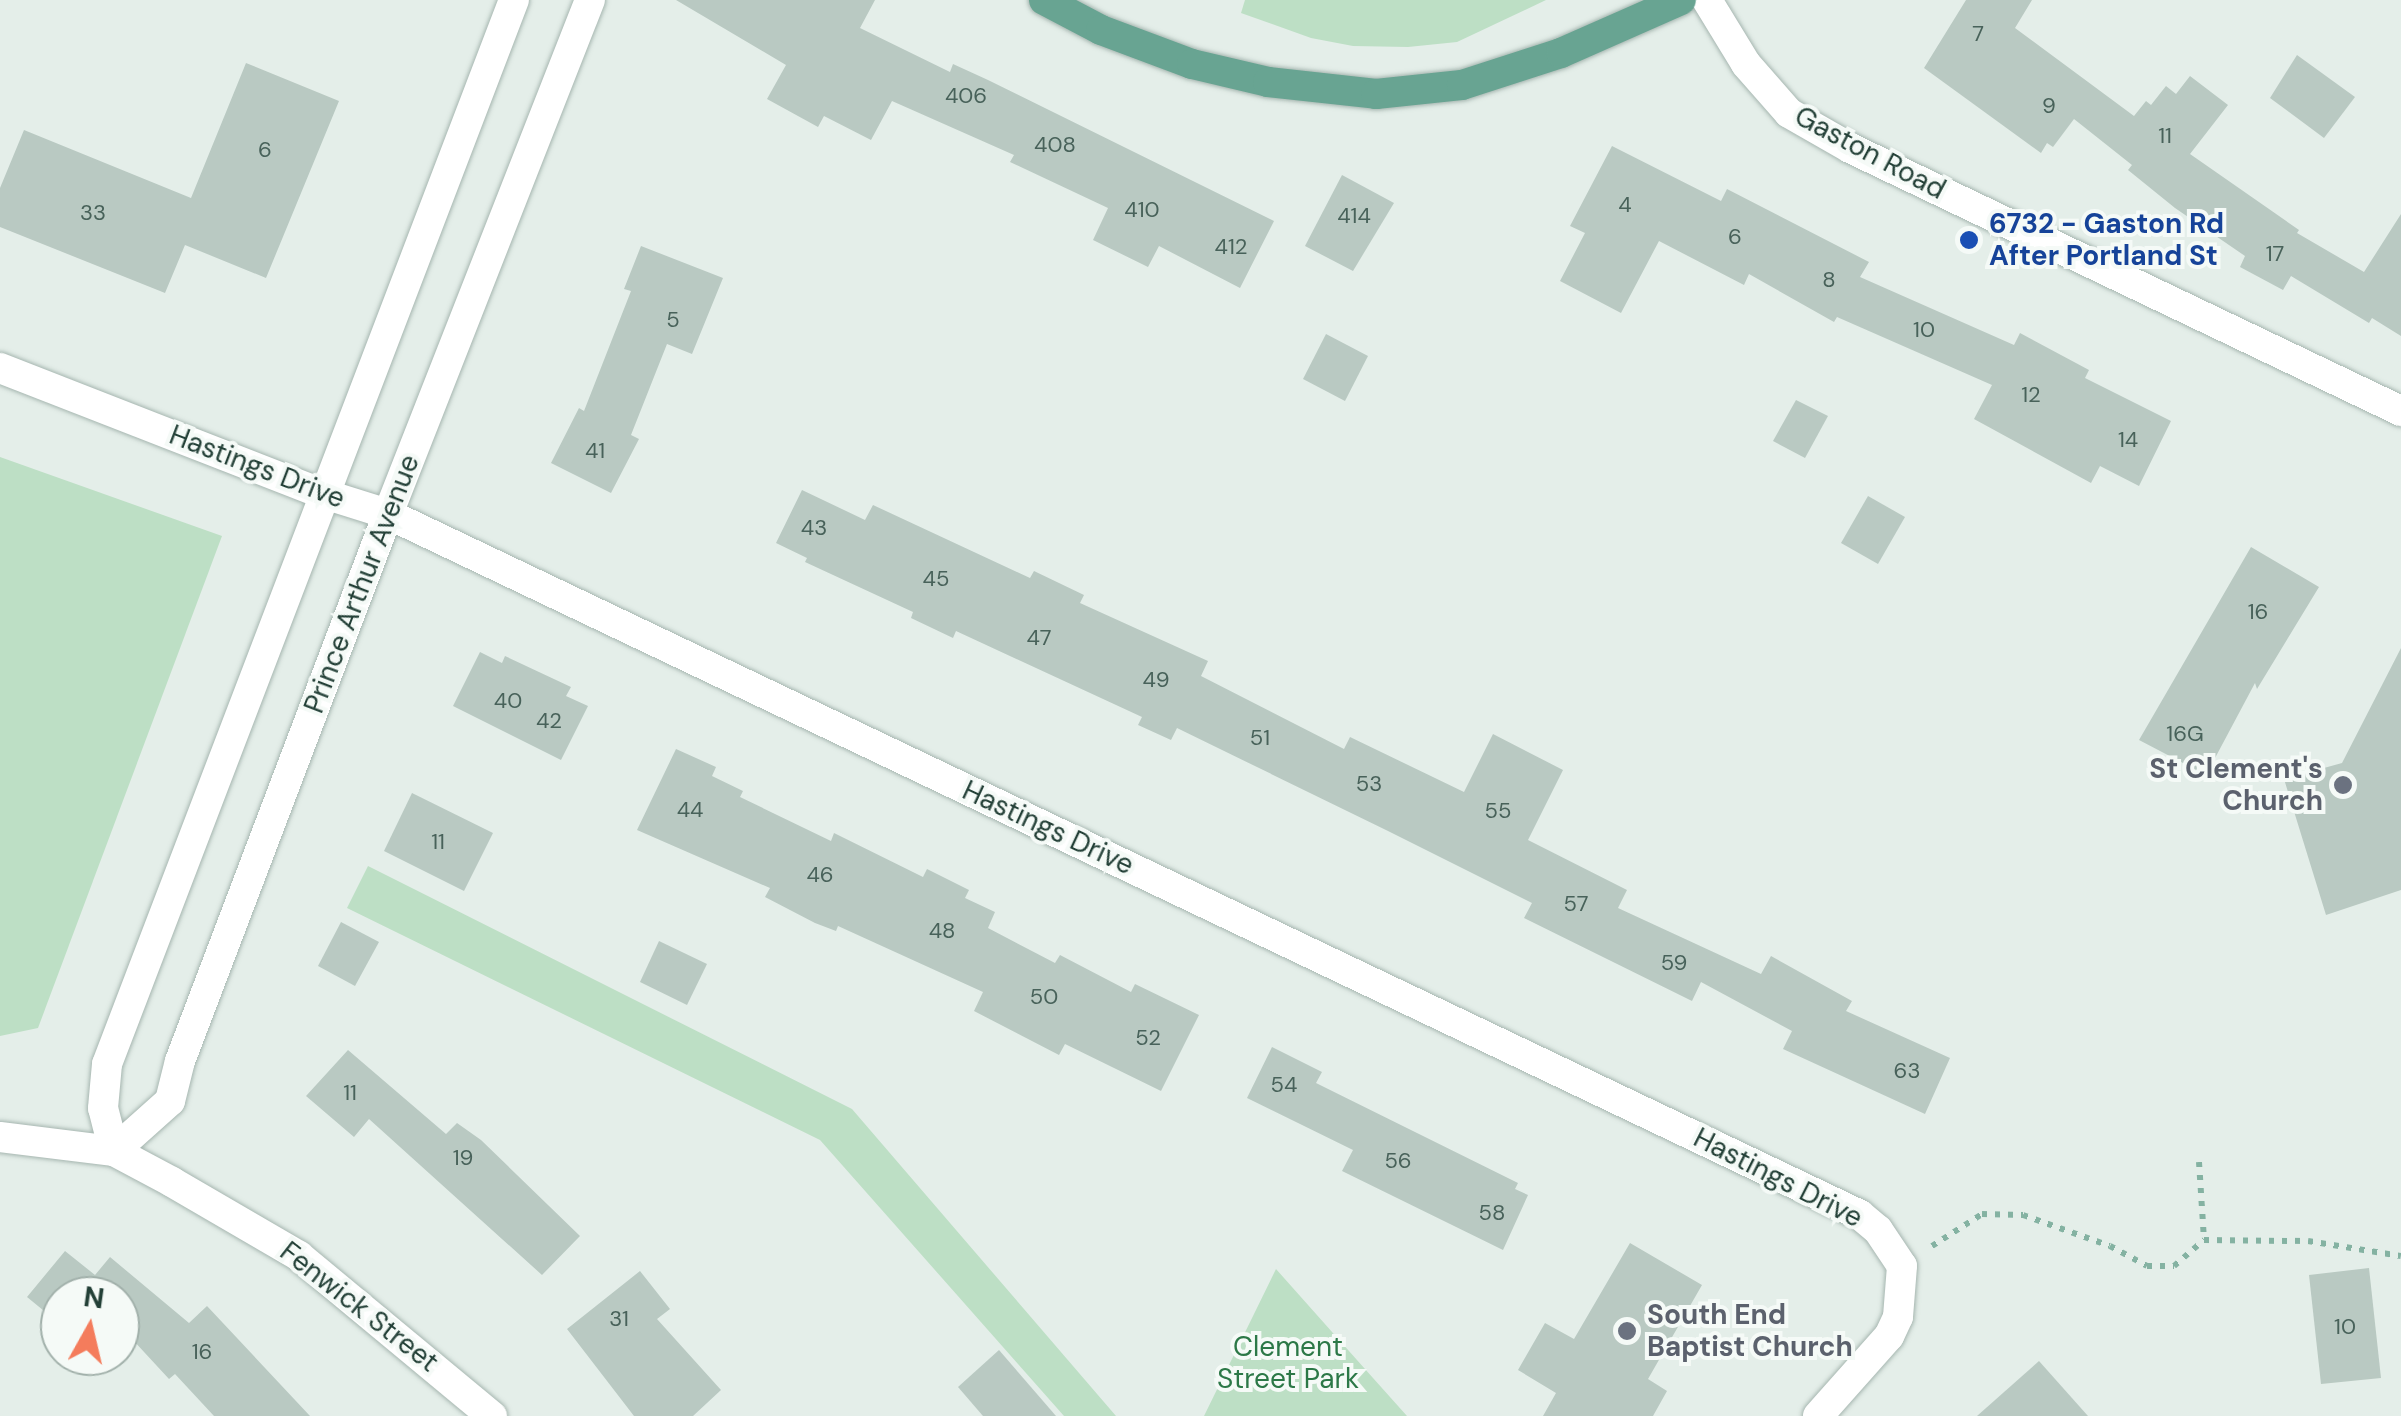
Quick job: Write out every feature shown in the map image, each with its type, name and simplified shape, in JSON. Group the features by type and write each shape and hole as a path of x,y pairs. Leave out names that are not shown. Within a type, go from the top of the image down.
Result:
{"main road":[{"path":"1044,0 1101,30 1192,64 1268,82 1376,94 1462,85 1560,52 1680,0"}],"street":[{"path":"0,1136 114,1151 103,1108 107,1064 514,0"},
{"name":"Prince Arthur Avenue","path":"114,1151 170,1101 180,1061 388,514 590,0"},
{"name":"Gaston Road","path":"1707,0 1746,64 1789,113 1850,148 2401,410"},
{"name":"Hastings Drive","path":"0,368 324,494 388,514 1824,1196 1878,1230 1902,1266"},
{"name":"Fenwick Street","path":"114,1151 299,1256 492,1416"},
{"path":"1818,1416 1889,1336 1902,1300 1902,1266"}],"path":[{"path":"2199,1162 2204,1240"},
{"path":"1902,1266 1982,1214 2023,1215 2110,1246 2147,1266 2174,1266 2204,1240 2308,1242 2401,1256"}],"green space":[{"path":"1245,0 1546,0 1457,42 1408,47 1353,46 1311,38 1241,13"},
{"path":"0,457 222,536 38,1028 0,1036"},
{"path":"368,866 852,1109 1116,1416 1064,1416 820,1140 347,908"},
{"name":"Clement Street Park","path":"1276,1269 1373,1378 1407,1416 1204,1416"}],"building":[{"path":"676,0 875,0 860,28 950,72 953,64 988,80 1274,221 1240,288 1159,246 1148,267 1093,240 1108,208 1010,162 1014,155 892,101 871,140 824,116 818,127 767,99 786,65"},
{"path":"1966,0 2032,0 2015,28 2134,116 2146,101 2151,105 2166,86 2176,94 2190,76 2228,105 2190,154 2299,230 2297,233 2364,272 2401,214 2401,336 2372,318 2369,323 2291,276 2283,290 2240,267 2245,256 2175,208 2128,170 2132,165 2074,119 2053,147 2047,143 2041,153 1924,68"},
{"path":"2297,55 2355,97 2324,138 2270,98"},
{"path":"246,63 339,101 266,278 185,245 165,293 0,227 0,188 24,130 191,198"},
{"path":"1612,146 1721,201 1727,189 1869,262 1860,277 2014,345 2020,333 2089,370 2085,378 2171,421 2139,486 2100,466 2091,483 1974,419 1992,385 1837,317 1834,322 1749,274 1744,285 1659,241 1621,313 1560,281 1585,233 1570,226"},
{"path":"1342,175 1394,203 1353,271 1305,246"},
{"path":"641,246 723,278 692,354 667,344 631,435 639,439 611,493 551,463 579,408 584,411 631,291 624,289"},
{"path":"1326,334 1368,356 1345,401 1303,379"},
{"path":"1796,400 1828,416 1805,458 1773,441"},
{"path":"802,490 865,520 873,505 1030,578 1034,571 1084,595 1080,603 1208,661 1201,676 1344,749 1350,737 1464,792 1493,734 1563,770 1528,840 1627,890 1618,908 1761,974 1771,956 1852,1001 1846,1011 1950,1058 1925,1114 1783,1049 1792,1031 1701,982 1692,1001 1524,918 1532,903 1388,831 1177,728 1171,740 1138,725 1142,717 956,631 953,638 911,618 913,612 805,562 807,558 776,543"},
{"path":"1868,496 1905,517 1878,564 1841,543"},
{"path":"2251,547 2319,587 2257,689 2255,683 2206,775 2139,740"},
{"name":"St Clement's Church","path":"2401,648 2401,890 2326,915 2284,779 2342,763"},
{"path":"480,652 502,663 505,656 571,687 566,696 588,706 561,760 453,706"},
{"path":"676,749 716,767 712,776 743,791 740,797 831,841 834,833 923,877 927,869 969,890 965,898 995,912 988,928 1055,963 1060,955 1131,992 1135,984 1199,1015 1161,1091 1065,1044 1059,1055 974,1011 983,992 838,926 836,931 815,923 765,897 770,888 637,830"},
{"path":"412,793 493,833 464,891 384,851"},
{"path":"341,922 379,942 355,986 318,966"},
{"path":"659,941 707,964 687,1005 640,982"},
{"path":"1272,1047 1322,1072 1316,1083 1518,1183 1515,1189 1528,1195 1503,1250 1342,1171 1353,1150 1247,1098"},
{"path":"348,1050 446,1134 457,1123 481,1140 580,1236 542,1275 369,1119 354,1137 306,1096"},
{"name":"South End Baptist Church","path":"1630,1243 1702,1285 1648,1379 1667,1391 1653,1416 1543,1416 1556,1393 1518,1370 1545,1323 1574,1339"},
{"path":"65,1251 95,1275 110,1257 133,1276 44,1276"},
{"path":"2369,1268 2381,1378 2321,1384 2309,1275"},
{"path":"640,1271 670,1309 657,1319 721,1390 693,1416 634,1416 567,1329"},
{"path":"40,1281 40,1308 27,1297"},
{"path":"140,1282 189,1323 207,1306 310,1416 214,1416 175,1374 169,1379 140,1348"},
{"path":"999,1350 1056,1416 983,1416 958,1387"},
{"path":"2039,1361 2088,1416 1977,1416"}],"place":[{"name":"6732 - Gaston Rd After Portland St","path":"1969,240"},
{"name":"St Clement's Church","path":"2343,785"},
{"name":"South End Baptist Church","path":"1627,1331"}]}
